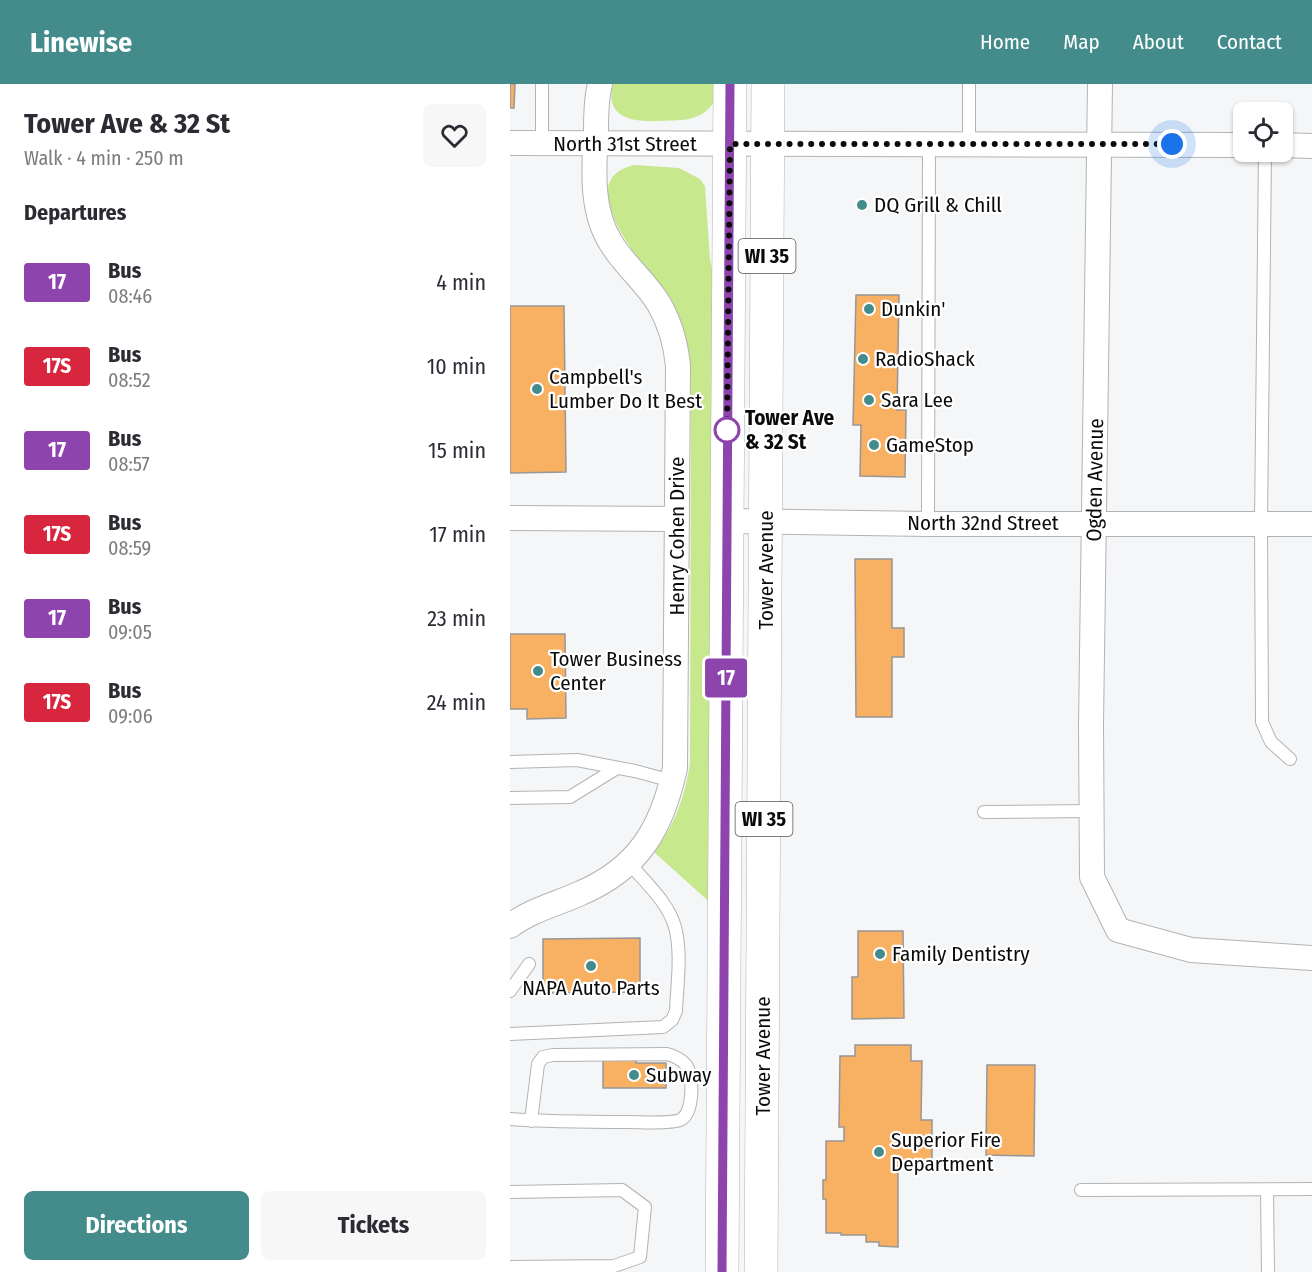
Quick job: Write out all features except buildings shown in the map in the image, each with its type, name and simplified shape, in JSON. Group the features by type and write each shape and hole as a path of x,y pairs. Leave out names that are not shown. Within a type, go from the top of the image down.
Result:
{"main road":[{"name":"Tower Avenue","path":"722,1272 730,84"},
{"name":"Tower Avenue","path":"761,1272 768,84"}],"street":[{"name":"Henry Cohen Drive","path":"510,926 520,918 606,882 628,862 650,839 660,818 675,768 678,519 677,351 669,325 659,304 621,258 605,232 595,190 595,143 600,84"},
{"name":"Ogden Avenue","path":"1100,84 1092,877 1118,930 1191,950 1312,958"},
{"name":"North 31st Street","path":"510,143 1233,145"},
{"path":"1293,145 1312,146"},
{"path":"510,518 678,519"},
{"name":"North 32nd Street","path":"727,521 928,524 1312,524"}],"lane":[{"path":"542,84 542,143"},
{"path":"969,84 969,144"},
{"path":"928,524 929,144"},
{"path":"1264,162 1262,722 1271,742 1290,759"},
{"path":"510,762 577,760 672,782"},
{"path":"510,798 570,797 618,768"},
{"path":"984,812 1091,811"},
{"path":"510,1034 663,1027 672,1020 676,1011 679,948 674,925 660,899 628,862"},
{"path":"510,991 529,964"},
{"path":"510,1119 531,1121 680,1120 687,1114 690,1106 690,1074 686,1065 678,1057 667,1054 554,1055 543,1058 538,1064 531,1121"},
{"path":"510,1192 621,1190 645,1207 640,1257 614,1266 510,1267"},
{"path":"1081,1190 1312,1190"},
{"path":"1267,1190 1268,1272"}],"green space":[{"path":"613,84 718,84 713,103 706,111 694,118 640,121 623,116 617,111 611,96"},
{"path":"634,165 679,168 700,179 705,186 710,260 716,283 715,907 654,852 678,810 690,763 691,370 686,338 678,315 621,233 611,211 608,191 614,175"}],"bus line":[{"name":"17","path":"722,1272 730,84"}],"place":[{"name":"DQ Grill & Chill","path":"862,205"},
{"name":"Dunkin'","path":"869,309"},
{"name":"RadioShack","path":"863,359"},
{"name":"Campbell's Lumber Do It Best","path":"537,389"},
{"name":"Sara Lee","path":"869,400"},
{"name":"Tower Ave & 32 St","path":"727,430"},
{"name":"GameStop","path":"874,445"},
{"name":"Tower Business Center","path":"538,671"},
{"name":"Family Dentistry","path":"880,954"},
{"name":"NAPA Auto Parts","path":"591,966"},
{"name":"Subway","path":"634,1075"},
{"name":"Superior Fire Department","path":"879,1152"}],"route":[{"path":"727,430 730,144 1172,144"}]}
